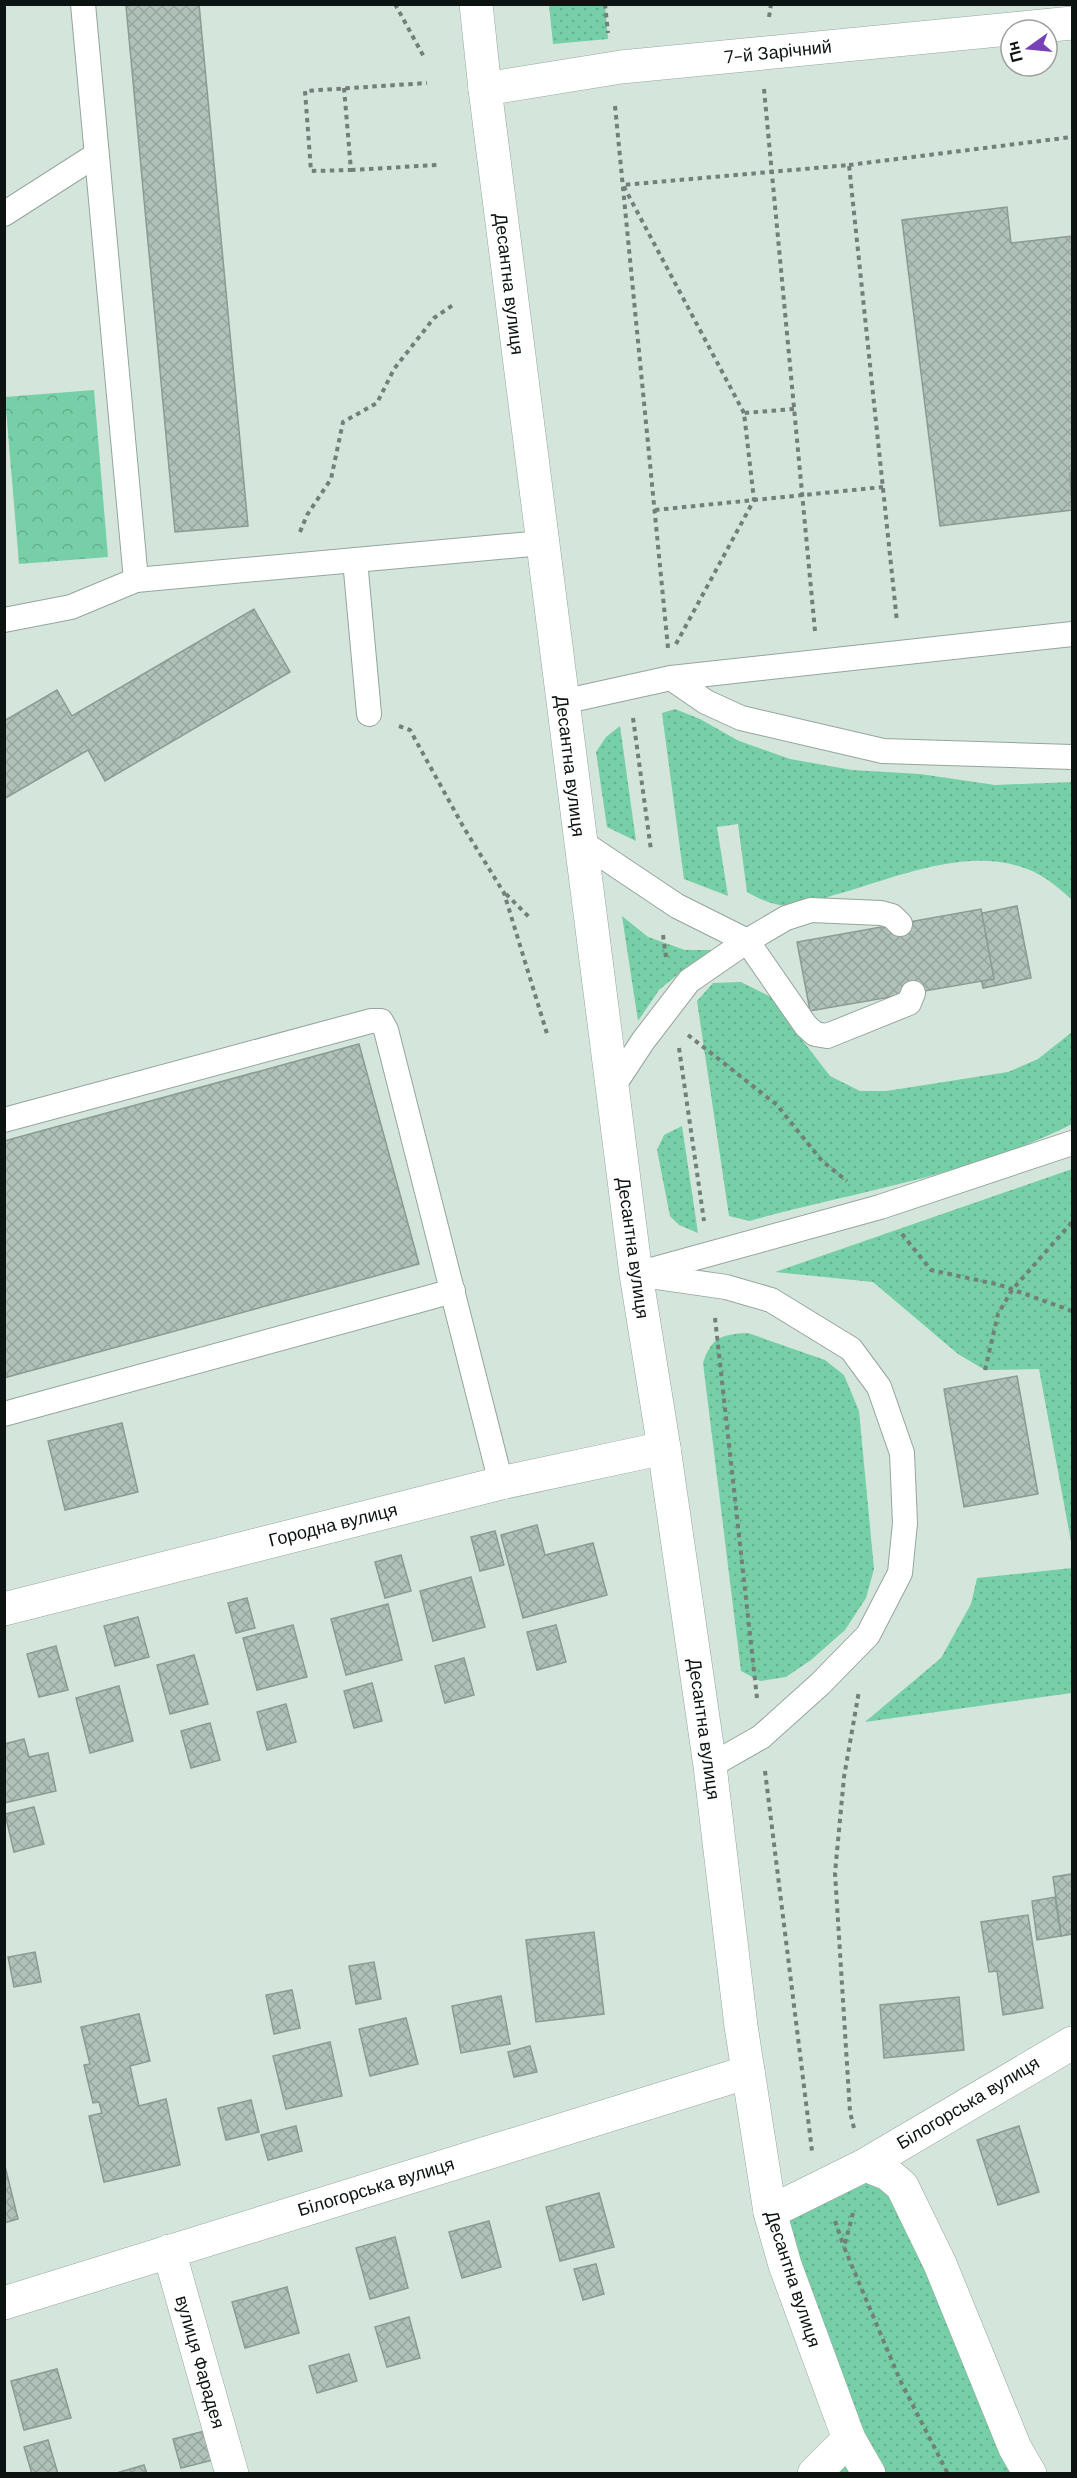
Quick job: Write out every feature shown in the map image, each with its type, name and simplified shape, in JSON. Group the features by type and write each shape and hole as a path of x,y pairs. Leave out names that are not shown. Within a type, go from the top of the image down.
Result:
{"street":[{"name":"Десантна вулиця","path":"476,4 562,702 636,1274 664,1448 710,1766 748,2072 770,2212 785,2265 849,2439 869,2474"},
{"name":"7-й Зарічний","path":"485,89 612,68 1072,23"},
{"name":"Городна вулиця","path":"4,1609 501,1483 664,1448"},
{"name":"Білогорська вулиця","path":"770,2212 865,2165 1072,2043"},
{"name":"Білогорська вулиця","path":"4,2304 748,2072"},
{"path":"865,2165 888,2174 902,2186 940,2264 1015,2448 1030,2474"},
{"name":"вулиця Фарадея","path":"169,2251 232,2474"},
{"path":"814,2474 849,2439"}],"lane":[{"path":"83,4 136,580"},
{"path":"4,214 96,155"},
{"path":"4,620 71,607 136,580 542,543"},
{"path":"355,560 369,714"},
{"path":"562,702 671,678 1072,634"},
{"path":"671,678 706,702 741,718 883,751 1072,757"},
{"path":"580,842 677,906 747,941 806,1026 815,1034 827,1036 909,1003 913,993"},
{"path":"612,1088 643,1041 689,981 747,941 786,918 811,910 881,913 892,916 900,924"},
{"path":"4,1120 371,1021 381,1021 386,1030 501,1483"},
{"path":"636,1274 880,1207 1072,1143"},
{"path":"636,1274 726,1287 771,1300 851,1348 879,1387 902,1453 905,1523 900,1573 868,1635 820,1684 761,1737 710,1766"},
{"path":"4,1414 453,1291"}],"path":[{"path":"395,4 424,57"},
{"path":"605,4 669,656 754,501 744,413 623,185"},
{"path":"771,4 761,54 818,662"},
{"path":"427,83 305,91 311,171 437,165"},
{"path":"344,88 351,170"},
{"path":"623,185 849,165 1072,137"},
{"path":"849,165 900,653"},
{"path":"292,565 297,538 307,514 331,479 344,422 377,403 394,369 434,318 453,305"},
{"path":"744,413 794,409"},
{"path":"655,510 883,487"},
{"path":"369,714 410,730 464,828 504,893 531,919"},
{"path":"504,893 548,1037"},
{"path":"685,1032 777,1105 822,1161 880,1207 931,1270 1012,1290 1072,1311"},
{"path":"986,1370 998,1314 1012,1290 1072,1222"},
{"path":"712,1285 761,1737 812,2154 844,2247 900,2380 948,2474"},
{"path":"844,2247 865,2165 850,2112 835,1873 844,1777 859,1690"}],"green space":[{"path":"549,5 605,5 608,39 553,44"},
{"path":"94,390 108,557 19,564 5,397"},
{"path":"675,709 700,719 739,741 790,759 852,770 920,774 995,785 1072,782 1072,900 1051,882 1027,869 1004,863 979,861 955,862 905,873 804,905 775,904 747,892 738,824 717,827 728,896 684,879 662,713"},
{"path":"620,726 636,841 607,827 596,752 606,737"},
{"path":"622,916 648,937 685,950 716,950 688,966 659,990 638,1021"},
{"path":"741,982 773,998 830,1076 860,1091 886,1091 1008,1072 1038,1059 1072,1032 1072,1124 1034,1142 913,1180 749,1221 729,1216 697,1001 713,983"},
{"path":"682,1126 698,1233 679,1225 670,1216 657,1150 664,1135"},
{"path":"1072,1169 1072,1547 1039,1369 985,1370 958,1354 873,1282 775,1272"},
{"path":"748,1333 825,1360 844,1375 859,1411 874,1569 866,1598 845,1630 811,1660 786,1677 760,1681 741,1671 703,1363 714,1342 732,1334"},
{"path":"1072,1568 1072,1693 865,1722 941,1658 971,1604 977,1578"},
{"path":"888,2174 1030,2473 814,2473 849,2439 770,2212"}],"building":[{"path":"199,4 248,526 175,532 126,6"},
{"path":"1007,207 1011,243 1072,236 1072,472 1070,473 1072,510 940,526 902,220"},
{"path":"254,609 290,672 105,781 88,750 4,799 4,721 57,690 72,716"},
{"path":"1017,906 1031,978 983,988 968,916"},
{"path":"981,909 994,979 810,1011 797,942"},
{"path":"359,1044 419,1264 4,1378 4,1141"},
{"path":"1017,1376 1038,1494 964,1507 944,1389"},
{"path":"122,1423 138,1492 65,1510 48,1441"},
{"path":"537,1525 545,1555 593,1543 607,1595 523,1618 501,1535"},
{"path":"495,1531 504,1565 480,1571 471,1537"},
{"path":"401,1555 411,1591 385,1598 375,1562"},
{"path":"471,1577 485,1627 433,1641 420,1591"},
{"path":"247,1598 255,1628 236,1633 228,1603"},
{"path":"388,1604 402,1660 346,1675 331,1619"},
{"path":"138,1617 149,1657 115,1666 104,1626"},
{"path":"293,1625 307,1677 257,1690 243,1638"},
{"path":"556,1625 566,1662 537,1670 527,1632"},
{"path":"56,1646 68,1690 39,1697 27,1654"},
{"path":"194,1655 208,1704 170,1714 157,1665"},
{"path":"464,1658 474,1695 445,1703 435,1666"},
{"path":"372,1683 382,1721 354,1728 344,1691"},
{"path":"119,1686 133,1741 90,1753 76,1698"},
{"path":"286,1704 296,1742 267,1750 257,1712"},
{"path":"210,1723 220,1760 191,1768 181,1731"},
{"path":"24,1739 29,1757 48,1753 56,1791 4,1803 4,1744"},
{"path":"34,1807 44,1844 14,1852 5,1814"},
{"path":"1072,1874 1072,1934 1061,1936 1053,1877"},
{"path":"1055,1897 1061,1936 1037,1940 1032,1901"},
{"path":"1028,1915 1043,2008 1003,2015 997,1971 989,1972 981,1922"},
{"path":"594,1932 604,2014 536,2022 526,1940"},
{"path":"35,1952 41,1982 14,1987 8,1957"},
{"path":"374,1962 381,1999 356,2004 349,1966"},
{"path":"292,1990 300,2028 274,2034 266,1995"},
{"path":"501,1996 510,2044 461,2053 452,2006"},
{"path":"959,1997 964,2050 884,2058 880,2005"},
{"path":"139,2014 150,2061 130,2066 139,2106 166,2099 180,2165 104,2182 89,2116 102,2113 99,2102 93,2103 84,2065 90,2064 81,2027"},
{"path":"406,2018 418,2064 370,2076 359,2029"},
{"path":"330,2042 342,2096 286,2109 273,2056"},
{"path":"530,2046 537,2072 514,2077 508,2052"},
{"path":"251,2100 259,2132 226,2140 218,2108"},
{"path":"296,2126 302,2151 268,2160 261,2135"},
{"path":"1019,2126 1039,2192 998,2205 977,2140"},
{"path":"4,2162 18,2219 4,2223"},
{"path":"599,2193 614,2247 560,2261 546,2207"},
{"path":"489,2221 501,2267 462,2278 449,2232"},
{"path":"395,2237 408,2288 370,2299 356,2248"},
{"path":"596,2264 604,2294 583,2300 574,2269"},
{"path":"287,2287 299,2333 245,2348 232,2302"},
{"path":"409,2317 420,2358 387,2367 375,2327"},
{"path":"349,2354 357,2381 317,2393 309,2366"},
{"path":"57,2369 71,2418 24,2430 11,2381"},
{"path":"205,2431 213,2460 181,2468 173,2439"},
{"path":"48,2440 58,2474 32,2474 24,2447"},
{"path":"144,2465 147,2474 113,2474"}]}
